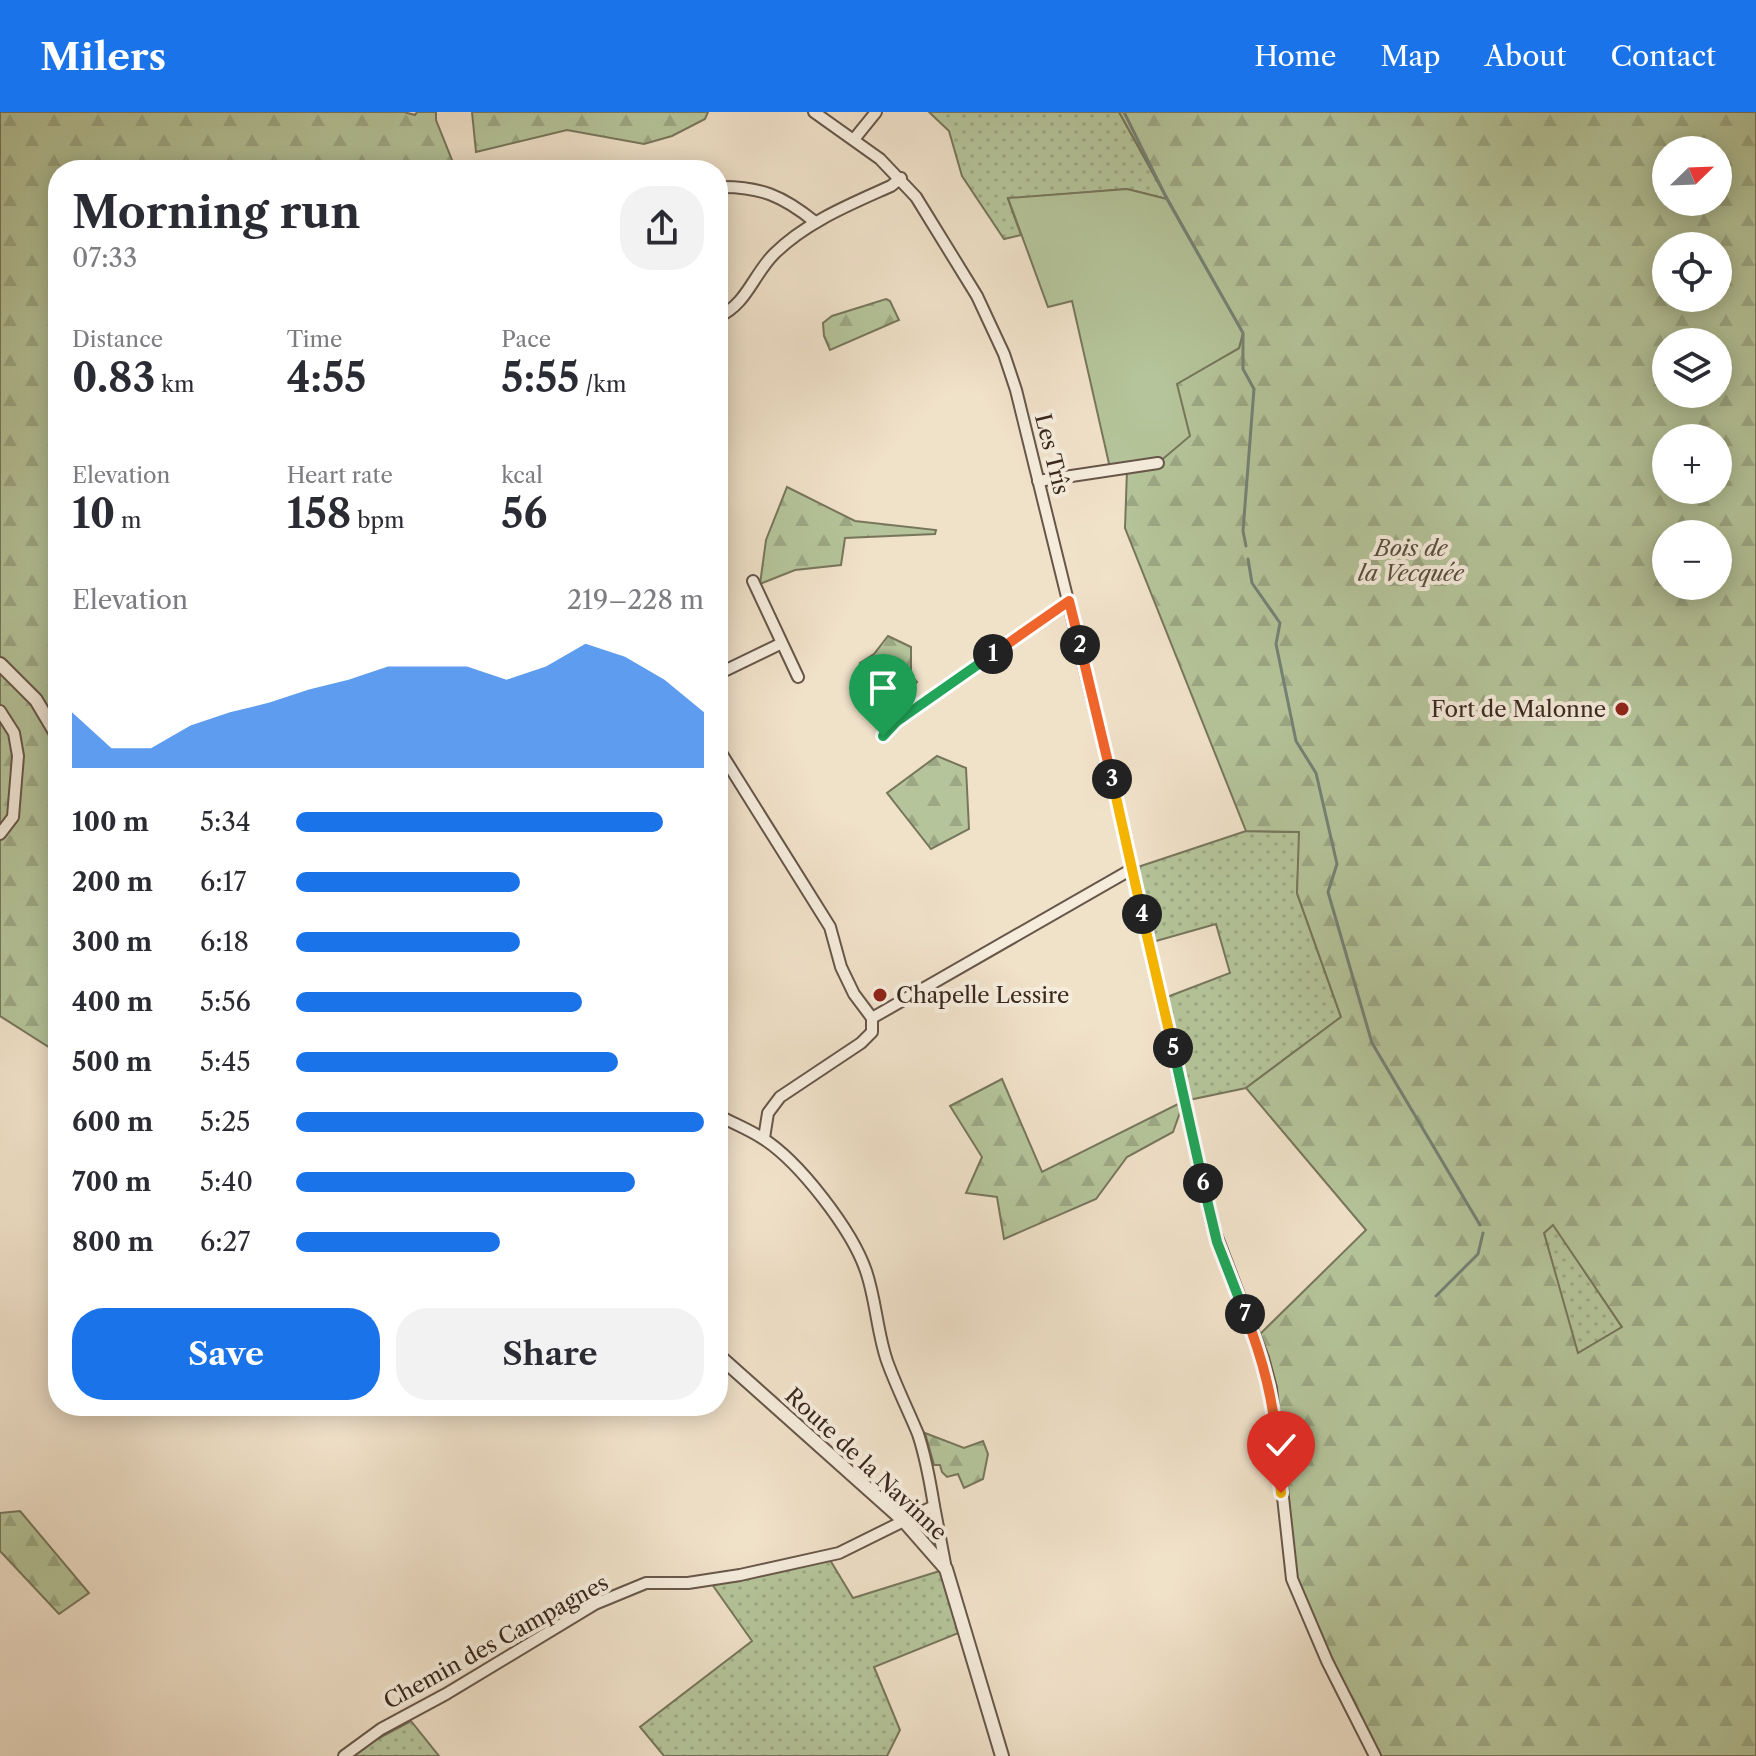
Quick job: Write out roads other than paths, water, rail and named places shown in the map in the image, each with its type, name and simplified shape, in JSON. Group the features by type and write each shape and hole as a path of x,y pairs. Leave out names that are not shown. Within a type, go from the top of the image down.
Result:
{"street":[{"name":"Les Trîs","path":"814,112 855,138 901,178 933,223 988,317 1016,390 1069,601 1217,1242 1263,1358 1271,1388 1292,1579 1327,1661 1375,1756"},
{"path":"855,138 876,112"},
{"path":"728,310 742,301 775,253 815,222 891,186 901,178"},
{"path":"728,187 743,186 766,192 792,203 815,222"},
{"path":"1038,481 1158,463"},
{"path":"753,581 798,677"},
{"path":"883,736 896,722 1069,601"},
{"path":"728,669 780,644"},
{"path":"0,664 36,700 48,720"},
{"path":"0,711 14,733 18,756 13,817 0,834"},
{"path":"728,764 830,927 841,967 854,994 872,1018 872,1032 861,1043 780,1097 768,1113 764,1138"},
{"path":"872,1018 1132,869"},
{"path":"728,1120 764,1138 816,1190 842,1223 858,1252 867,1272 885,1357 929,1473 946,1569"},
{"name":"Route de la Navinne","path":"728,1364 904,1521 946,1569 1002,1756"},
{"name":"Chemin des Campagnes","path":"344,1756 381,1729 446,1694 595,1604 646,1583 688,1583 740,1575 839,1553 934,1506"}],"waterway":[{"path":"1124,112 1167,199 1243,333 1243,369 1254,389 1243,531 1246,546"},
{"path":"1248,559 1252,583 1280,623 1276,644 1296,741 1316,773 1337,864 1328,892 1372,1043 1480,1225"},
{"path":"1436,1296 1478,1254 1483,1233"}],"place":[{"name":"Fort de Malonne","path":"1622,709"},
{"name":"Chapelle Lessire","path":"880,995"}],"park label":[{"name":"Bois de la Vecquée","path":"1411,560"}]}
